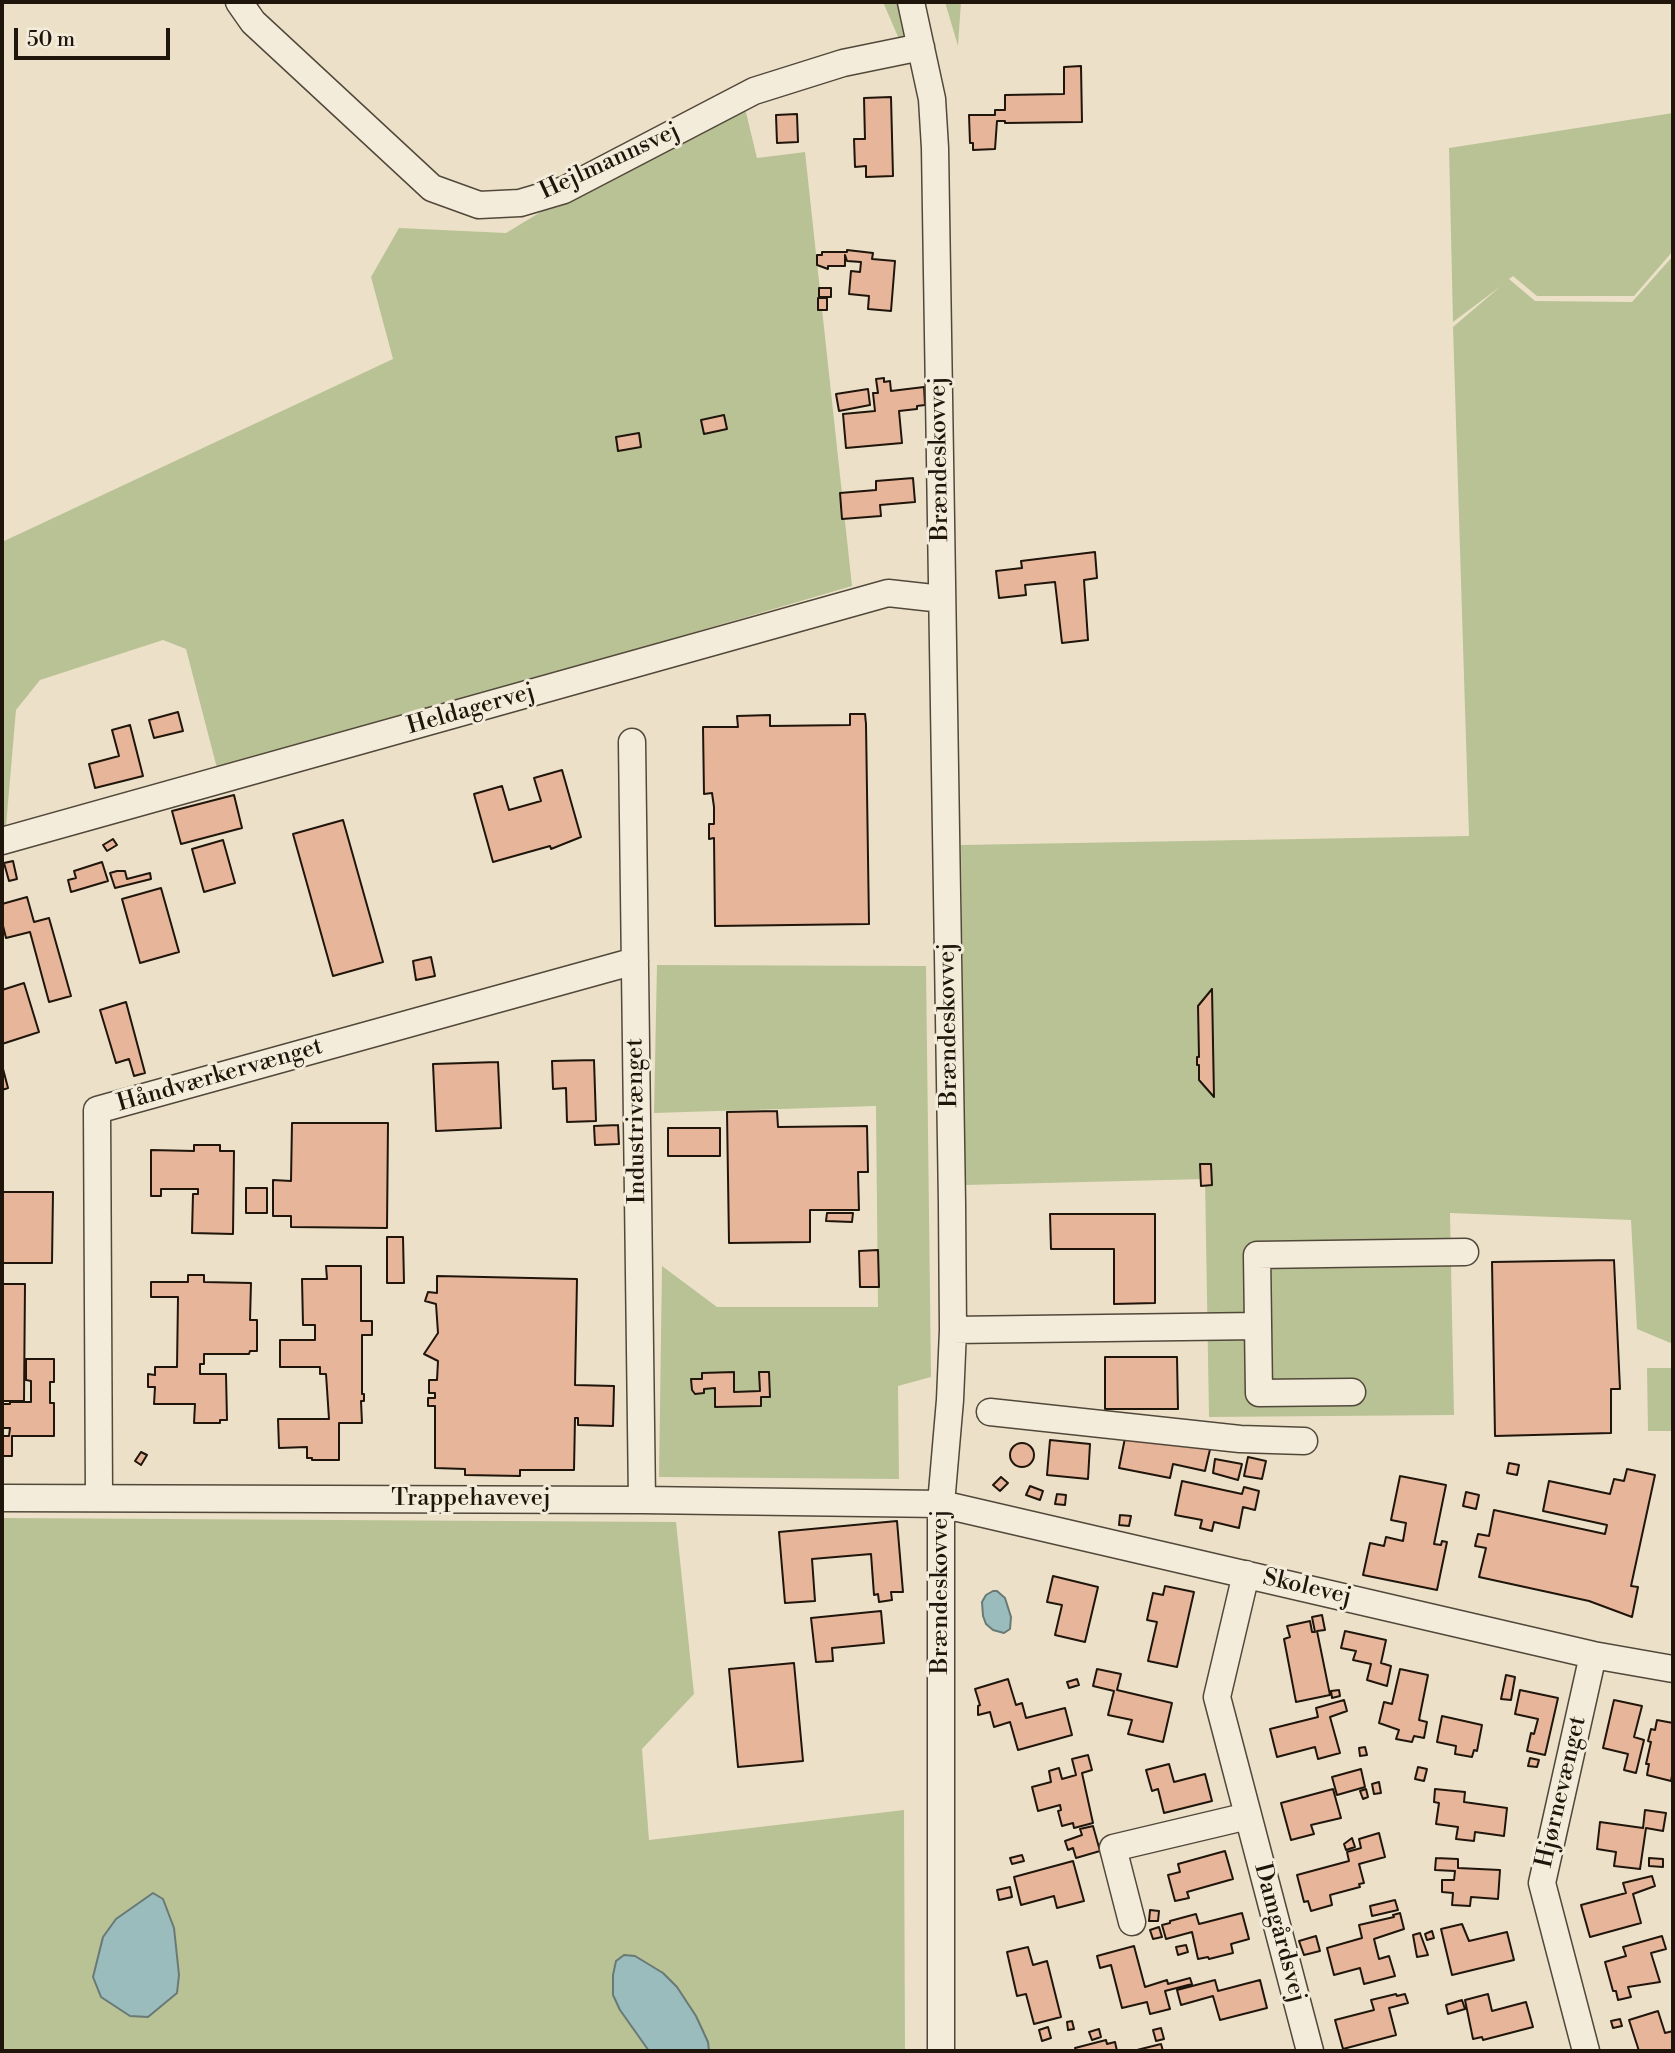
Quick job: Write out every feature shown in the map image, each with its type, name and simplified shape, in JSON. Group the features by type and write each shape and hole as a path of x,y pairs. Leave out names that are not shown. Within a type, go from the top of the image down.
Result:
{"street":[{"name":"Hejlmannsvej","path":"239,2 253,22 432,188 479,205 520,203 564,190 754,91 843,63 921,47"},
{"name":"Brændeskovvej","path":"911,2 932,99 935,148 953,1330 941,1504 941,2051"},
{"name":"Heldagervej","path":"2,841 888,593 942,600"},
{"name":"Industrivænget","path":"632,742 642,1500"},
{"name":"Håndværkervænget","path":"99,1498 97,1110 635,961"},
{"path":"1352,1392 1259,1393 1257,1255 1465,1252"},
{"path":"953,1330 1258,1326"},
{"path":"990,1412 1240,1439 1304,1441"},
{"name":"Trappehavevej","path":"2,1498 941,1504"},
{"name":"Skolevej","path":"941,1504 1593,1655 1673,1669"},
{"name":"Damgårdsvej","path":"1245,1574 1217,1697 1310,2051"},
{"name":"Hjørnevænget","path":"1586,2051 1542,1883 1593,1655"},
{"path":"1132,1922 1113,1849 1248,1816"}],"green space":[{"path":"883,2 904,2 911,34 899,39"},
{"path":"945,2 961,2 958,46"},
{"path":"743,100 757,158 805,152 852,586 218,772 186,649 163,640 40,680 16,710 6,826 2,827 2,542 393,359 371,277 399,228 506,233"},
{"path":"1673,113 1673,251 1634,296 1537,296 1513,276 1509,279 1535,301 1632,302 1673,256 1673,1344 1637,1329 1631,1220 1450,1213 1454,1415 1209,1417 1205,1179 965,1185 961,845 1469,836 1453,327 1501,286 1453,322 1449,148"},
{"path":"657,965 926,966 931,1377 898,1386 899,1479 659,1477 662,1266 717,1307 878,1307 876,1106 654,1113"},
{"path":"1647,1368 1673,1368 1673,1431 1648,1431"},
{"path":"2,1518 676,1522 694,1694 642,1749 649,1840 904,1810 905,2051 2,2051"}],"water":[{"path":"993,1591 1005,1598 1011,1617 1010,1629 1004,1633 993,1630 986,1624 983,1616 982,1602 986,1595"},
{"path":"153,1893 163,1899 174,1928 179,1975 177,1993 148,2017 130,2016 101,1997 93,1977 103,1937 116,1919"},
{"path":"624,1955 635,1956 663,1973 677,1987 696,2016 708,2042 709,2051 649,2051 620,2010 613,1995 616,1961"}],"building":[{"path":"1081,66 1082,122 997,121 995,149 973,150 973,143 970,143 969,115 995,115 995,110 1005,110 1005,95 1064,94 1064,67"},
{"path":"891,97 893,176 866,177 866,166 855,167 854,139 865,139 864,98"},
{"path":"797,114 798,142 777,143 776,115"},
{"path":"847,250 873,253 872,259 895,261 891,311 868,309 869,296 849,294 851,271 860,272 861,262 847,261 845,255 845,266 828,266 828,269 817,265 817,255 822,255 822,252"},
{"path":"819,288 831,288 831,297 819,297"},
{"path":"818,298 827,298 827,310 818,310"},
{"path":"884,378 884,382 890,381 891,391 924,387 925,405 899,411 902,443 846,448 843,414 875,411 873,393 878,393 876,379"},
{"path":"868,389 870,405 839,411 836,394"},
{"path":"724,415 727,429 704,434 701,420"},
{"path":"639,433 641,447 618,451 616,437"},
{"path":"913,478 915,502 880,505 881,516 842,519 840,493 876,490 876,481"},
{"path":"1095,552 1097,578 1084,580 1088,640 1062,643 1055,582 1025,585 1026,595 999,598 996,571 1022,568 1021,561"},
{"path":"178,712 183,731 154,738 149,720"},
{"path":"850,714 865,714 866,724 869,924 715,926 714,838 709,839 709,824 714,824 714,807 712,793 704,794 703,727 738,727 737,716 770,715 770,726 850,725"},
{"path":"130,725 143,776 95,788 89,764 119,756 112,730"},
{"path":"562,770 581,837 551,849 550,846 493,862 474,794 502,786 509,810 541,801 534,778"},
{"path":"234,795 242,828 181,844 172,811"},
{"path":"343,820 383,962 333,976 293,834"},
{"path":"113,839 117,845 107,851 103,845"},
{"path":"223,840 235,883 204,892 192,849"},
{"path":"13,861 17,879 9,881 4,863"},
{"path":"102,862 108,881 71,892 68,880 76,878 74,871"},
{"path":"125,871 127,879 150,873 151,879 115,888 110,873"},
{"path":"161,888 179,952 140,963 122,899"},
{"path":"27,897 34,922 49,918 71,996 49,1002 30,932 6,938 2,922 2,904"},
{"path":"431,957 435,976 416,980 413,961"},
{"path":"24,983 39,1032 2,1044 2,990"},
{"path":"1212,989 1214,1097 1199,1080 1197,1065 1198,1006"},
{"path":"126,1002 145,1073 134,1076 129,1059 116,1063 100,1010"},
{"path":"594,1060 596,1121 567,1122 566,1088 553,1089 552,1061"},
{"path":"498,1062 501,1128 436,1131 433,1064"},
{"path":"2,1065 8,1088 2,1090"},
{"path":"777,1111 778,1127 867,1126 868,1172 858,1172 859,1210 810,1210 810,1242 729,1243 727,1112"},
{"path":"292,1123 388,1123 387,1228 291,1227 291,1216 273,1216 273,1180 291,1181"},
{"path":"618,1125 619,1144 595,1145 594,1126"},
{"path":"668,1128 720,1128 720,1156 668,1156"},
{"path":"194,1145 220,1145 220,1151 234,1151 233,1234 192,1233 193,1194 198,1194 198,1189 161,1189 161,1196 151,1196 151,1150 194,1151"},
{"path":"1200,1164 1211,1164 1212,1185 1201,1186"},
{"path":"246,1188 267,1188 267,1213 246,1213"},
{"path":"2,1192 53,1192 52,1263 2,1263"},
{"path":"827,1213 853,1213 852,1222 826,1221"},
{"path":"1050,1214 1155,1214 1155,1303 1114,1304 1114,1249 1051,1249"},
{"path":"387,1237 403,1237 404,1283 387,1283"},
{"path":"878,1250 879,1287 860,1287 859,1251"},
{"path":"1614,1260 1620,1389 1611,1389 1611,1433 1495,1436 1492,1262"},
{"path":"326,1266 361,1266 361,1321 372,1321 372,1335 362,1335 362,1423 339,1423 339,1460 312,1460 307,1458 307,1447 279,1448 278,1419 329,1419 326,1374 320,1374 320,1367 280,1367 280,1340 315,1340 315,1325 303,1325 302,1279 327,1279"},
{"path":"188,1275 204,1275 204,1282 251,1283 250,1320 257,1320 257,1351 250,1351 249,1354 204,1354 204,1364 200,1364 200,1374 226,1374 227,1420 220,1420 220,1423 194,1423 195,1404 154,1404 155,1387 148,1387 148,1374 155,1375 155,1367 177,1367 178,1297 151,1297 151,1282 188,1282"},
{"path":"437,1276 577,1279 575,1385 614,1386 613,1426 578,1425 578,1418 575,1418 574,1470 520,1470 520,1476 465,1475 465,1469 435,1468 435,1406 428,1406 428,1398 435,1398 435,1393 429,1393 429,1380 437,1380 438,1361 424,1354 438,1333 436,1304 425,1301 428,1292 437,1293"},
{"path":"2,1284 25,1284 24,1401 2,1401"},
{"path":"1105,1357 1177,1357 1178,1409 1105,1409"},
{"path":"26,1359 54,1359 50,1403 54,1403 54,1436 12,1436 12,1456 2,1456 2,1436 9,1436 10,1428 2,1428 2,1404 31,1402 31,1381 26,1380"},
{"path":"734,1372 734,1392 760,1391 759,1372 769,1372 770,1397 761,1397 761,1406 715,1407 715,1388 704,1389 704,1393 695,1394 692,1390 691,1379 702,1379 702,1373"},
{"path":"1126,1433 1211,1445 1205,1471 1173,1464 1170,1478 1119,1468"},
{"path":"1050,1440 1090,1444 1088,1479 1047,1475"},
{"path":"1022,1443 1031,1446 1034,1455 1031,1464 1022,1467 1013,1464 1010,1455 1013,1446"},
{"path":"141,1452 147,1455 141,1465 135,1461"},
{"path":"1248,1457 1266,1461 1262,1479 1244,1476"},
{"path":"1215,1459 1242,1464 1238,1480 1213,1473"},
{"path":"1509,1463 1519,1465 1517,1475 1507,1473"},
{"path":"1627,1469 1655,1475 1631,1586 1638,1587 1632,1617 1589,1601 1479,1577 1486,1548 1475,1546 1478,1534 1489,1536 1494,1510 1605,1534 1607,1525 1543,1511 1549,1481 1610,1494 1614,1479 1624,1481"},
{"path":"1400,1476 1446,1485 1434,1544 1447,1542 1437,1590 1363,1575 1370,1543 1384,1546 1386,1537 1403,1541 1406,1523 1391,1520"},
{"path":"1001,1477 1008,1483 1000,1491 993,1485"},
{"path":"1182,1481 1242,1494 1244,1487 1259,1491 1255,1510 1243,1507 1239,1528 1214,1522 1212,1531 1200,1528 1202,1520 1175,1515"},
{"path":"1030,1486 1043,1491 1040,1500 1026,1495"},
{"path":"1466,1492 1479,1495 1476,1509 1463,1506"},
{"path":"1057,1494 1066,1495 1065,1505 1055,1504"},
{"path":"1120,1515 1131,1516 1129,1526 1119,1525"},
{"path":"897,1521 903,1592 891,1592 892,1600 879,1602 878,1594 874,1595 871,1554 812,1559 815,1601 785,1603 779,1532"},
{"path":"1053,1576 1098,1587 1085,1642 1055,1635 1062,1605 1047,1602"},
{"path":"1165,1586 1194,1592 1177,1667 1148,1661 1157,1622 1147,1620 1153,1593 1163,1595"},
{"path":"881,1611 884,1643 832,1648 833,1661 816,1662 811,1618"},
{"path":"1322,1615 1325,1630 1317,1631 1330,1695 1296,1702 1284,1639 1290,1637 1287,1626 1310,1621 1312,1632 1315,1632 1312,1617"},
{"path":"1345,1631 1386,1640 1381,1663 1391,1666 1387,1686 1367,1680 1371,1664 1353,1660 1356,1651 1341,1648"},
{"path":"794,1663 803,1761 738,1767 729,1669"},
{"path":"1097,1669 1121,1674 1117,1690 1172,1703 1163,1742 1128,1734 1132,1720 1108,1715 1114,1691 1093,1686"},
{"path":"1400,1669 1428,1675 1419,1720 1427,1722 1424,1738 1414,1736 1412,1742 1396,1739 1399,1730 1379,1723 1384,1702 1392,1704"},
{"path":"1506,1675 1515,1677 1511,1700 1501,1699"},
{"path":"1008,1679 1016,1705 1022,1703 1026,1718 1065,1708 1072,1735 1018,1750 1010,1722 994,1727 990,1712 978,1715 980,1705 975,1689"},
{"path":"1077,1679 1079,1685 1069,1688 1067,1682"},
{"path":"1339,1690 1340,1696 1332,1698 1331,1691"},
{"path":"1520,1690 1558,1698 1545,1755 1527,1751 1538,1719 1515,1714"},
{"path":"1344,1700 1347,1711 1330,1717 1340,1753 1318,1759 1315,1747 1277,1757 1270,1729 1318,1717 1316,1708"},
{"path":"1614,1700 1642,1706 1634,1737 1644,1740 1636,1773 1624,1770 1628,1754 1603,1748"},
{"path":"1442,1716 1482,1725 1477,1751 1474,1750 1472,1757 1455,1754 1456,1746 1437,1742"},
{"path":"1657,1720 1673,1723 1671,1781 1647,1775 1649,1764 1646,1764 1651,1742 1648,1741 1651,1729 1655,1730"},
{"path":"1365,1747 1367,1755 1360,1756 1359,1748"},
{"path":"1088,1755 1092,1770 1082,1773 1093,1823 1074,1828 1073,1823 1062,1826 1058,1811 1061,1810 1060,1805 1038,1811 1032,1787 1051,1782 1049,1771 1059,1768 1062,1779 1076,1775 1072,1759"},
{"path":"1530,1758 1539,1760 1537,1767 1528,1766"},
{"path":"1169,1764 1174,1782 1205,1774 1212,1801 1164,1813 1158,1789 1152,1791 1146,1770"},
{"path":"1418,1767 1427,1769 1424,1781 1415,1779"},
{"path":"1361,1769 1365,1787 1337,1795 1332,1777"},
{"path":"1379,1782 1381,1793 1374,1794 1372,1784"},
{"path":"1333,1789 1341,1818 1311,1825 1314,1834 1291,1840 1281,1803"},
{"path":"1366,1789 1368,1797 1363,1799 1360,1791"},
{"path":"1435,1789 1465,1792 1464,1802 1507,1808 1504,1836 1475,1832 1474,1841 1456,1839 1458,1827 1436,1824 1439,1803 1434,1802"},
{"path":"1645,1810 1666,1813 1663,1831 1646,1828 1640,1869 1614,1866 1616,1852 1597,1849 1600,1822 1643,1828"},
{"path":"1093,1826 1100,1851 1076,1858 1073,1848 1068,1850 1065,1841 1082,1835 1080,1829"},
{"path":"1379,1833 1385,1857 1359,1864 1364,1883 1359,1884 1360,1887 1330,1895 1332,1905 1311,1911 1308,1901 1304,1902 1297,1875 1349,1861 1347,1852 1361,1848 1359,1839"},
{"path":"1352,1838 1355,1847 1346,1850 1344,1844"},
{"path":"1225,1851 1233,1879 1187,1892 1189,1898 1175,1901 1168,1875 1180,1872 1178,1864"},
{"path":"1022,1855 1024,1861 1012,1864 1010,1858"},
{"path":"1436,1858 1458,1859 1458,1868 1500,1870 1498,1899 1471,1897 1470,1906 1452,1905 1453,1893 1442,1892 1442,1880 1454,1880 1455,1871 1435,1870"},
{"path":"1649,1858 1663,1859 1663,1867 1649,1866"},
{"path":"1073,1861 1084,1901 1057,1908 1054,1896 1021,1905 1014,1877"},
{"path":"1652,1876 1655,1886 1633,1894 1641,1923 1590,1937 1581,1905 1626,1893 1623,1883"},
{"path":"1010,1887 1012,1897 999,1900 997,1890"},
{"path":"1395,1900 1398,1910 1372,1916 1370,1906"},
{"path":"1150,1910 1159,1911 1158,1921 1149,1921"},
{"path":"1242,1913 1249,1939 1231,1944 1233,1953 1209,1959 1198,1959 1192,1932 1166,1939 1162,1925 1196,1914 1199,1924"},
{"path":"1400,1913 1404,1929 1374,1939 1379,1959 1389,1956 1395,1976 1364,1984 1360,1968 1334,1975 1327,1948 1362,1938 1359,1925 1394,1917 1393,1915"},
{"path":"1462,1924 1469,1941 1507,1932 1514,1960 1452,1975 1441,1929"},
{"path":"1159,1927 1162,1937 1153,1939 1150,1930"},
{"path":"1432,1931 1434,1938 1427,1940 1425,1934"},
{"path":"1420,1933 1428,1955 1417,1957 1413,1935"},
{"path":"1316,1936 1320,1951 1304,1955 1299,1941"},
{"path":"1662,1936 1666,1949 1651,1953 1660,1982 1628,1987 1631,1997 1618,2000 1605,1962 1626,1956 1623,1947"},
{"path":"1186,1945 1188,1952 1178,1955 1176,1947"},
{"path":"1134,1946 1145,1987 1167,1980 1168,1984 1190,1978 1192,1984 1165,1991 1170,2009 1150,2014 1147,2002 1122,2008 1111,1965 1100,1968 1097,1956"},
{"path":"1028,1947 1033,1965 1047,1961 1061,2017 1034,2024 1026,1994 1017,1996 1007,1952"},
{"path":"1215,1980 1218,1991 1260,1980 1267,2008 1220,2020 1213,1996 1181,2005 1177,1990"},
{"path":"1405,1994 1408,2003 1389,2008 1396,2035 1343,2049 1335,2020 1374,2010 1371,2000"},
{"path":"1488,1994 1492,2011 1526,2002 1533,2027 1483,2040 1482,2037 1473,2039 1465,2000"},
{"path":"1462,2000 1465,2009 1448,2014 1446,2005"},
{"path":"1658,2011 1665,2033 1673,2031 1673,2051 1639,2051 1629,2020"},
{"path":"1620,2019 1622,2026 1613,2028 1611,2021"},
{"path":"1072,2021 1074,2029 1068,2030 1067,2022"},
{"path":"1048,2027 1051,2038 1042,2041 1039,2030"},
{"path":"1161,2028 1164,2039 1156,2041 1153,2030"},
{"path":"1099,2029 1101,2037 1092,2040 1089,2032"},
{"path":"1106,2040 1107,2044 1115,2042 1117,2051 1076,2051 1075,2048"},
{"path":"1161,2044 1163,2051 1133,2051"}]}
